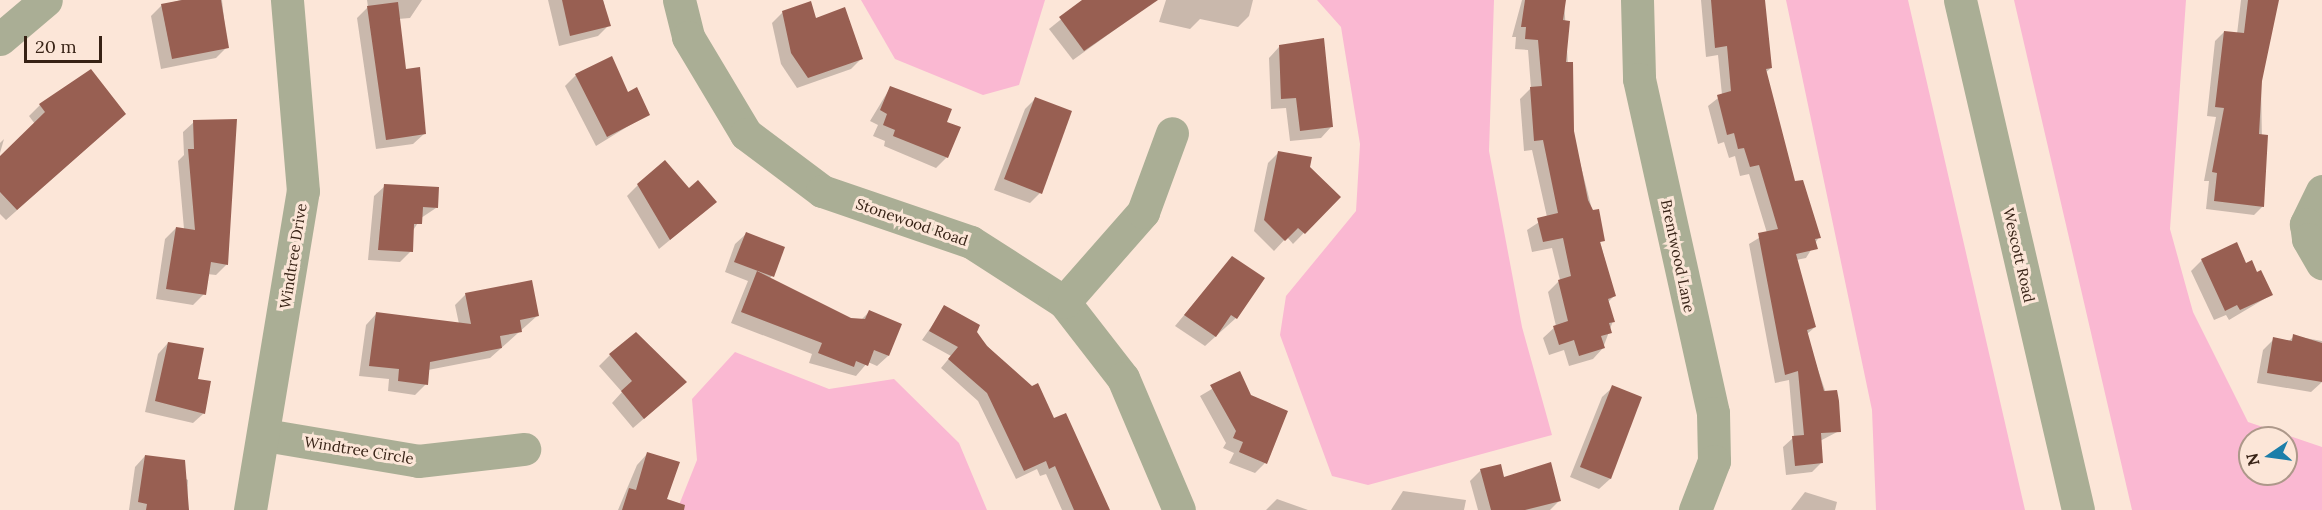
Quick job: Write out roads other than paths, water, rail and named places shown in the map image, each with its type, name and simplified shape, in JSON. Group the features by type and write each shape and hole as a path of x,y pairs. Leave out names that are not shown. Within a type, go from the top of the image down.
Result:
{"street":[{"path":"0,39 46,0"},
{"name":"Windtree Drive","path":"250,510 265,435 303,191 287,0"},
{"name":"Stonewood Road","path":"679,0 688,37 746,134 822,191 970,242 1064,302 1123,378 1179,510"},
{"name":"Brentwood Lane","path":"1637,0 1639,79 1713,413 1714,461 1695,510"},
{"name":"Wescott Road","path":"1960,0 2078,510"},
{"path":"1064,302 1143,212 1172,133"},
{"path":"2322,190 2306,224 2308,240 2322,263"},
{"name":"Windtree Circle","path":"265,435 418,461 524,449"}]}
